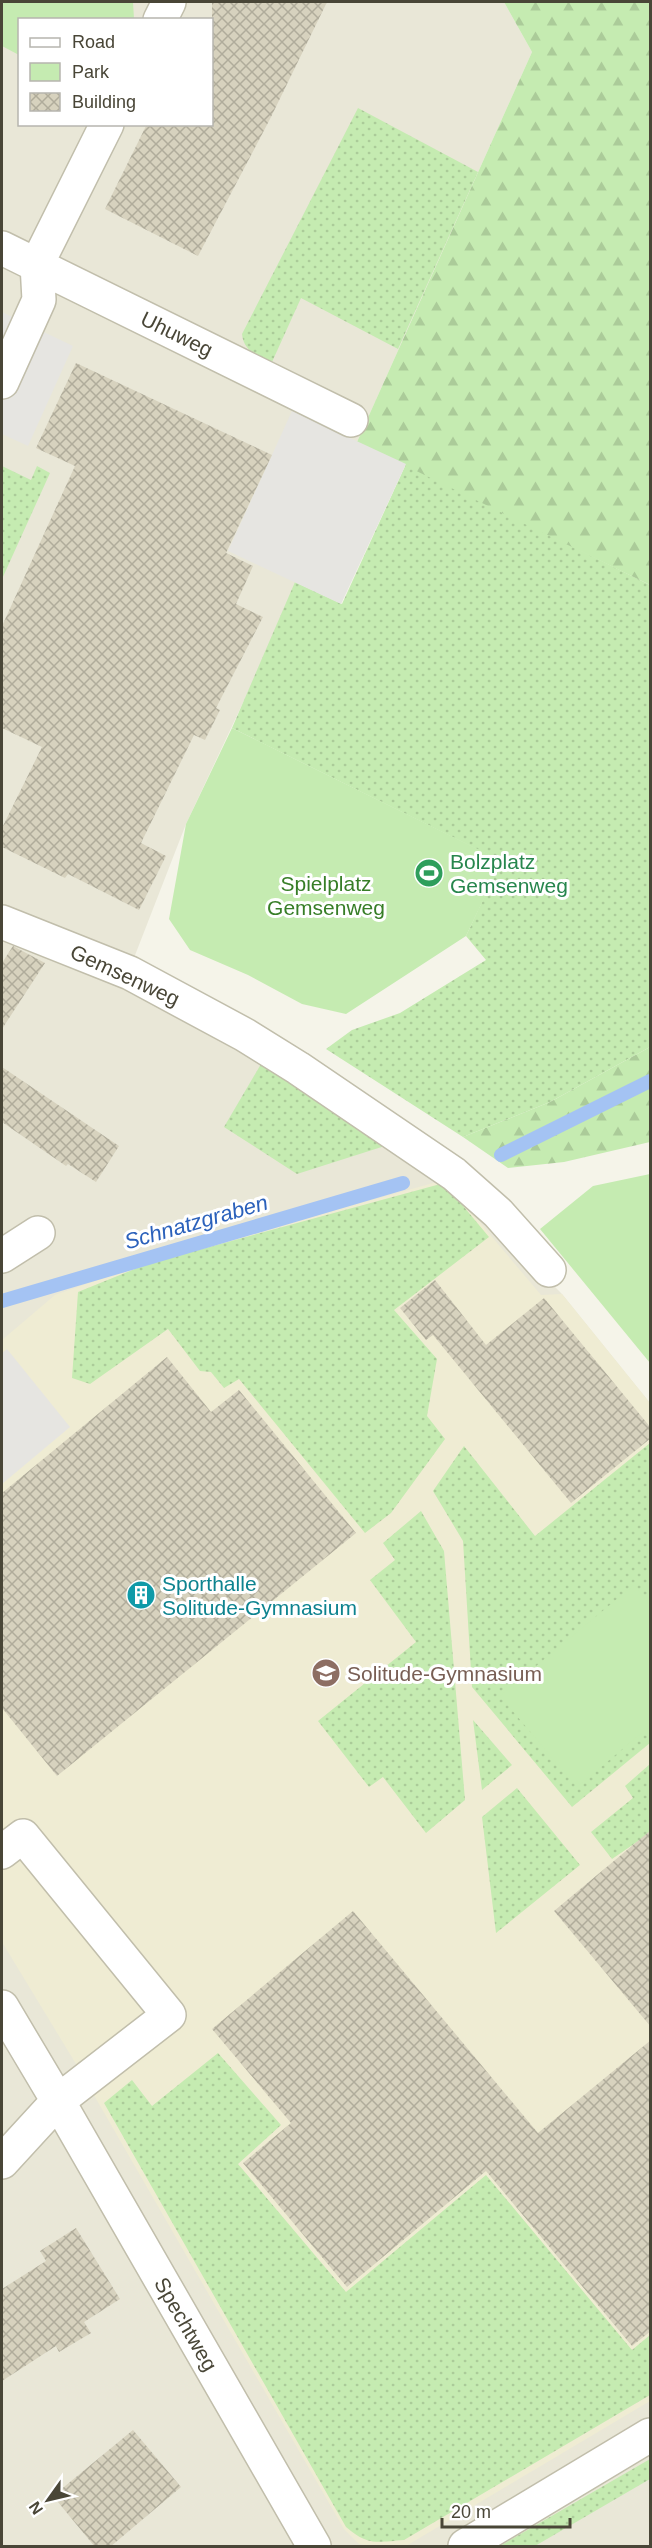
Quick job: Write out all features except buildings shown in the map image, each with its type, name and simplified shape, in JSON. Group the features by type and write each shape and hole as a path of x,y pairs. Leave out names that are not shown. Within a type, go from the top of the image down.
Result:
{"street":[{"path":"161,18 169,2"},
{"path":"2,382 39,300 37,264 106,126"},
{"name":"Uhuweg","path":"2,248 351,420"},
{"name":"Gemsenweg","path":"2,922 130,973 245,1035 298,1068 453,1174 498,1213 549,1270"},
{"path":"2,1256 38,1233"},
{"path":"2,1852 23,1836 169,2015 58,2101 2,2162"},
{"name":"Spechtweg","path":"2,2007 314,2547"},
{"path":"465,2547 651,2435"}],"shaded area":[{"path":"2,2 504,2 532,52 357,442 295,592 186,824 125,981 440,1171 562,1294 650,1403 650,2546 2,2546"},
{"path":"2,312 73,346 28,446 2,434"},
{"path":"292,411 406,464 341,604 228,551"},
{"name":"Solitude-Gymnasium","path":"444,1180 541,1295 562,1294 650,1403 650,2401 406,2546 370,2546 359,2544 344,2529 76,2064 2,1942 2,1340 55,1295 146,1263"},
{"path":"7,1349 70,1427 2,1484 2,1353"}],"green space":[{"path":"2,2 133,2 134,18 18,18 18,54 2,46"},
{"path":"504,2 650,2 650,585 357,442 532,52"},
{"path":"358,108 478,172 398,349 301,298 272,362 248,349 242,334"},
{"path":"406,464 650,585 650,1047 550,1102 463,1137 326,1049 352,1030 400,1013 486,960 466,936 501,861 232,728 295,582 342,604"},
{"path":"2,466 31,480 37,466 50,473 2,579"},
{"name":"Spielplatz Gemsenweg","path":"232,728 502,861 466,936 346,1014 302,1004 248,975 190,950 169,919 186,824"},
{"path":"650,1047 650,1142 564,1162 508,1168 463,1137 550,1102"},
{"path":"261,1064 391,1144 297,1174 224,1127"},
{"path":"650,1174 650,1363 540,1229 593,1186"},
{"path":"444,1183 489,1237 394,1310 437,1359 427,1416 445,1439 391,1513 365,1533 239,1379 224,1388 211,1372 200,1371 168,1329 90,1384 72,1378 78,1292 147,1264"},
{"path":"650,1443 650,1743 572,1807 472,1687 463,1541 433,1491 464,1446 535,1536"},
{"path":"421,1511 444,1551 465,1800 426,1833 383,1777 369,1787 318,1721 416,1642 370,1580 395,1560 383,1543"},
{"path":"634,1585 650,1605 650,1726 577,1787 500,1696"},
{"path":"473,1720 512,1765 482,1790"},
{"path":"650,1764 650,1833 612,1859 591,1832 633,1798 625,1786"},
{"path":"517,1788 580,1865 496,1933 482,1817"},
{"path":"218,2053 281,2125 238,2164 346,2292 486,2175 632,2350 650,2335 650,2395 404,2540 367,2540 346,2527 104,2103 132,2080 152,2106"},
{"path":"650,2459 650,2479 535,2546 500,2546"}],"waterway":[{"name":"Schnatzgraben","path":"501,1155 650,1081"},
{"name":"Schnatzgraben","path":"2,1301 403,1183"}],"place":[{"name":"Bolzplatz Gemsenweg","path":"429,873"},
{"name":"Sporthalle Solitude-Gymnasium","path":"141,1595"},
{"name":"Solitude-Gymnasium","path":"326,1673"}]}
